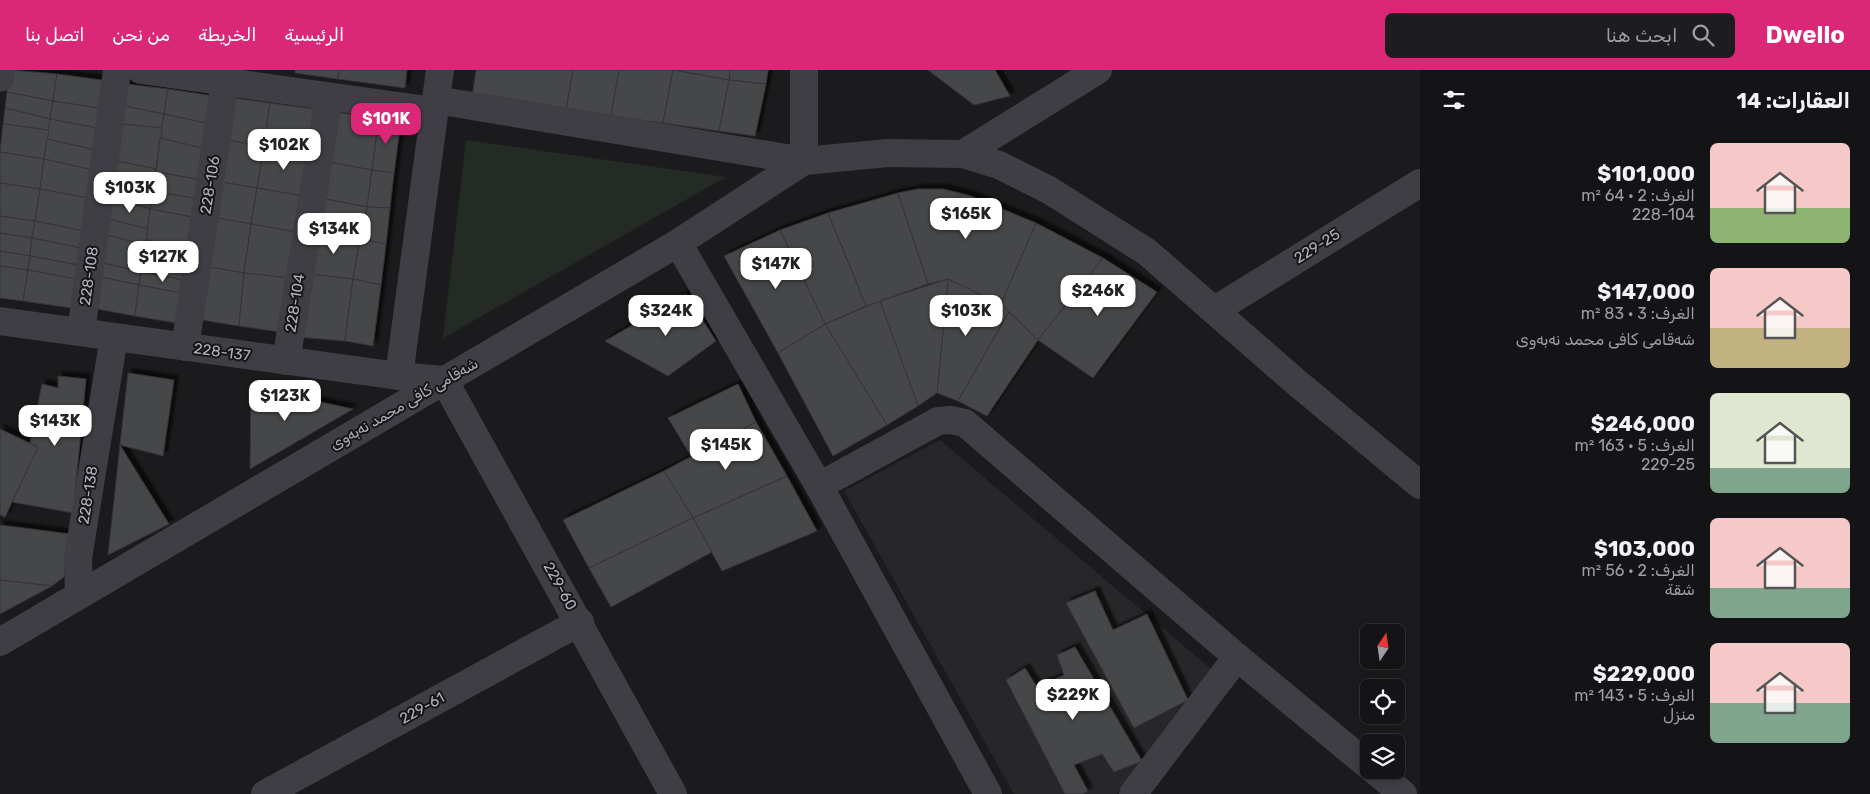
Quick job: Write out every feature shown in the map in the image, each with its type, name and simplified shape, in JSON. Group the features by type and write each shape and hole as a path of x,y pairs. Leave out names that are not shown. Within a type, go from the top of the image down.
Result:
{"street":[{"path":"0,78 1,70"},
{"name":"228-108","path":"81,332 117,70"},
{"path":"148,70 329,98 435,106 804,161 888,153 963,154 999,165 1049,190 1147,252 1296,382 1420,485"},
{"path":"399,376 440,70"},
{"path":"804,70 804,161"},
{"path":"963,154 1098,70"},
{"name":"228-106","path":"186,347 225,83"},
{"name":"228-104","path":"286,361 329,98"},
{"name":"شەقامی کافی محمد نەبەوی","path":"0,642 678,243 804,161"},
{"name":"229-25","path":"1215,310 1420,183"},
{"path":"678,243 819,486 988,794"},
{"name":"228-137","path":"0,321 286,361 444,380"},
{"name":"228-138","path":"80,595 78,558 114,337"},
{"name":"229-60","path":"444,380 580,622 673,794"},
{"path":"819,486 938,421 952,420 965,423 1237,657 1360,759"},
{"name":"229-61","path":"265,794 580,622"},
{"path":"1133,794 1237,657"},
{"path":"1385,779 1403,794"}],"shaded area":[{"path":"466,140 726,177 443,338"},
{"path":"940,440 1211,669 1117,794 1014,794 844,491"}],"building":[{"path":"10,70 57,74 53,101 7,92"},
{"path":"295,70 339,70 338,79 295,73"},
{"path":"339,70 407,70 405,88 338,79"},
{"path":"476,70 573,70 566,110 472,97"},
{"path":"573,70 619,70 611,116 566,110"},
{"path":"619,70 673,70 663,123 611,116"},
{"path":"673,70 729,80 719,131 663,123"},
{"path":"675,70 730,70 729,80"},
{"path":"730,70 768,70 766,84 729,80"},
{"path":"928,70 995,70 1010,96 974,105"},
{"path":"57,74 108,81 105,109 53,101"},
{"path":"729,80 766,84 755,136 719,131"},
{"path":"127,84 168,89 164,114 124,106"},
{"path":"168,89 214,96 210,124 164,114"},
{"path":"7,92 53,101 50,119 5,108"},
{"path":"234,98 270,103 264,147 228,140"},
{"path":"53,101 105,109 102,129 50,119"},
{"path":"270,103 315,109 310,154 264,147"},
{"path":"124,106 164,114 162,128 121,124"},
{"path":"5,108 50,119 49,130 3,124"},
{"path":"334,112 379,118 372,170 328,162"},
{"path":"164,114 210,124 206,149 160,138"},
{"path":"379,118 401,121 394,173 372,170"},
{"path":"50,119 102,129 100,151 47,139"},
{"path":"3,124 49,130 44,159 0,152"},
{"path":"121,124 162,128 156,169 117,161"},
{"path":"160,138 206,149 202,180 156,172"},
{"path":"47,139 100,151 97,171 44,159"},
{"path":"228,140 264,147 257,188 221,182"},
{"path":"264,147 310,154 303,196 257,188"},
{"path":"0,152 44,159 40,189 0,183"},
{"path":"44,159 97,171 93,199 40,189"},
{"path":"117,161 156,169 154,186 115,177"},
{"path":"328,162 372,170 367,207 321,198"},
{"path":"372,170 394,173 390,208 367,207"},
{"path":"156,172 202,180 199,199 153,191"},
{"path":"115,177 154,186 150,209 112,198"},
{"path":"221,182 257,188 251,224 212,217"},
{"path":"0,183 40,189 35,221 0,216"},
{"path":"257,188 303,196 296,232 251,224"},
{"path":"40,189 93,199 89,232 35,221"},
{"path":"918,189 943,189 971,196 1036,223 1001,304 948,279 928,284 898,193"},
{"path":"153,191 199,199 197,218 150,209"},
{"path":"898,193 928,284 866,306 828,213"},
{"path":"112,198 150,209 148,229 109,219"},
{"path":"321,198 367,207 360,239 314,231"},
{"path":"367,207 390,208 386,244 360,239"},
{"path":"150,209 197,218 193,248 146,240"},
{"path":"828,213 866,306 825,324 780,230"},
{"path":"0,216 35,221 32,238 0,233"},
{"path":"212,217 251,224 244,273 204,266"},
{"path":"109,219 148,229 145,245 107,235"},
{"path":"35,221 89,232 86,249 32,238"},
{"path":"1036,223 1103,258 1038,340 1001,304"},
{"path":"251,224 296,232 290,278 244,273"},
{"path":"780,230 825,324 778,353 724,256"},
{"path":"314,231 360,239 353,279 310,274"},
{"path":"0,233 32,238 30,256 0,251"},
{"path":"107,235 145,245 141,272 103,263"},
{"path":"32,238 86,249 84,266 30,256"},
{"path":"360,239 386,244 381,285 353,279"},
{"path":"146,240 193,248 190,265 144,253"},
{"path":"0,251 30,256 28,270 0,266"},
{"path":"144,253 190,265 188,281 141,272"},
{"path":"30,256 84,266 82,280 28,270"},
{"path":"1103,258 1157,292 1093,378 1038,340"},
{"path":"103,263 141,272 139,285 101,277"},
{"path":"0,266 28,270 23,301 0,298"},
{"path":"204,266 244,273 239,326 196,319"},
{"path":"28,270 82,280 78,309 23,301"},
{"path":"141,272 188,281 186,294 139,285"},
{"path":"244,273 290,278 287,333 239,326"},
{"path":"310,274 353,279 345,341 297,337"},
{"path":"101,277 139,285 135,316 97,309"},
{"path":"353,279 381,285 373,346 345,341"},
{"path":"948,279 1001,304 1009,312 958,401 937,393"},
{"path":"948,279 937,393 918,406 880,301"},
{"path":"139,285 186,294 182,324 135,316"},
{"path":"686,294 716,341 668,376 605,341"},
{"path":"880,301 918,406 887,425 825,324"},
{"path":"1009,312 1038,340 987,416 958,401"},
{"path":"825,324 887,425 833,456 778,353"},
{"path":"128,373 174,380 163,456 120,445"},
{"path":"58,376 86,379 73,513 12,502 38,447 30,443 42,384 58,388"},
{"path":"738,384 756,422 691,456 668,418"},
{"path":"251,387 353,409 250,469"},
{"path":"756,422 787,476 693,518 664,471"},
{"path":"0,429 38,447 5,517 0,515"},
{"path":"120,445 169,524 108,555"},
{"path":"664,471 693,518 589,568 563,520"},
{"path":"787,476 817,531 722,571 693,518"},
{"path":"693,518 712,552 611,607 589,568"},
{"path":"0,525 70,534 64,577 52,586 0,580"},
{"path":"0,580 52,586 0,614"},
{"path":"1095,591 1113,630 1147,614 1188,700 1134,728 1066,603"},
{"path":"1075,647 1142,761 1114,772 1102,754 1074,765 1088,791 1083,794 1065,794 1006,680 1025,668 1037,687 1064,675 1057,655"}]}
